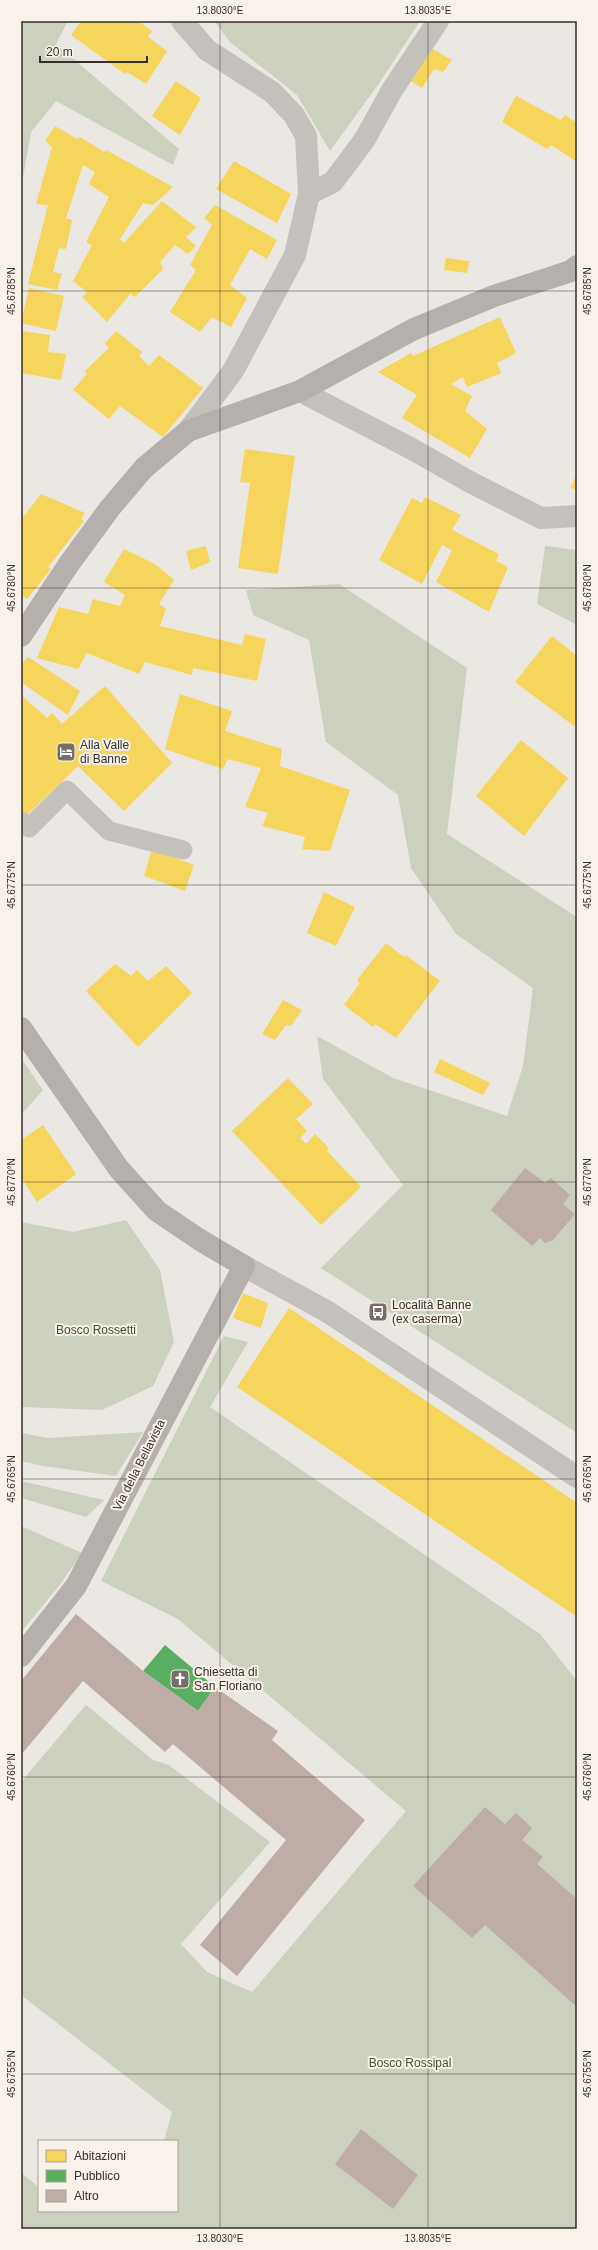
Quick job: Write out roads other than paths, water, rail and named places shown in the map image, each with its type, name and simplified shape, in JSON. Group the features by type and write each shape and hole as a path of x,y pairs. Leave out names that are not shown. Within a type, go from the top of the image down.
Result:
{"street":[{"path":"21,636 69,564 110,508 144,468 188,431 233,371 295,255 309,194 306,136 294,115 272,92 207,50 182,21"},
{"path":"309,194 333,182 356,152 365,139 392,90 438,21"},
{"path":"188,431 300,391 414,329 494,296 571,271 577,266"},
{"path":"300,391 412,449 470,482 541,518 577,516"},
{"path":"21,1028 119,1169 157,1211 244,1266 328,1312 577,1477"},
{"name":"Via della Bellavista","path":"21,1656 76,1586 244,1266"}],"lane":[{"path":"21,821 29,828 67,790 109,830 183,850"}],"place":[{"name":"Alla Valle di Banne","path":"66,752"},
{"name":"Località Banne (ex caserma)","path":"378,1312"},
{"name":"Chiesetta di San Floriano","path":"180,1679"}],"park label":[{"name":"Bosco Rossetti","path":"96,1330"},
{"name":"Bosco Rossipal","path":"410,2063"}]}
